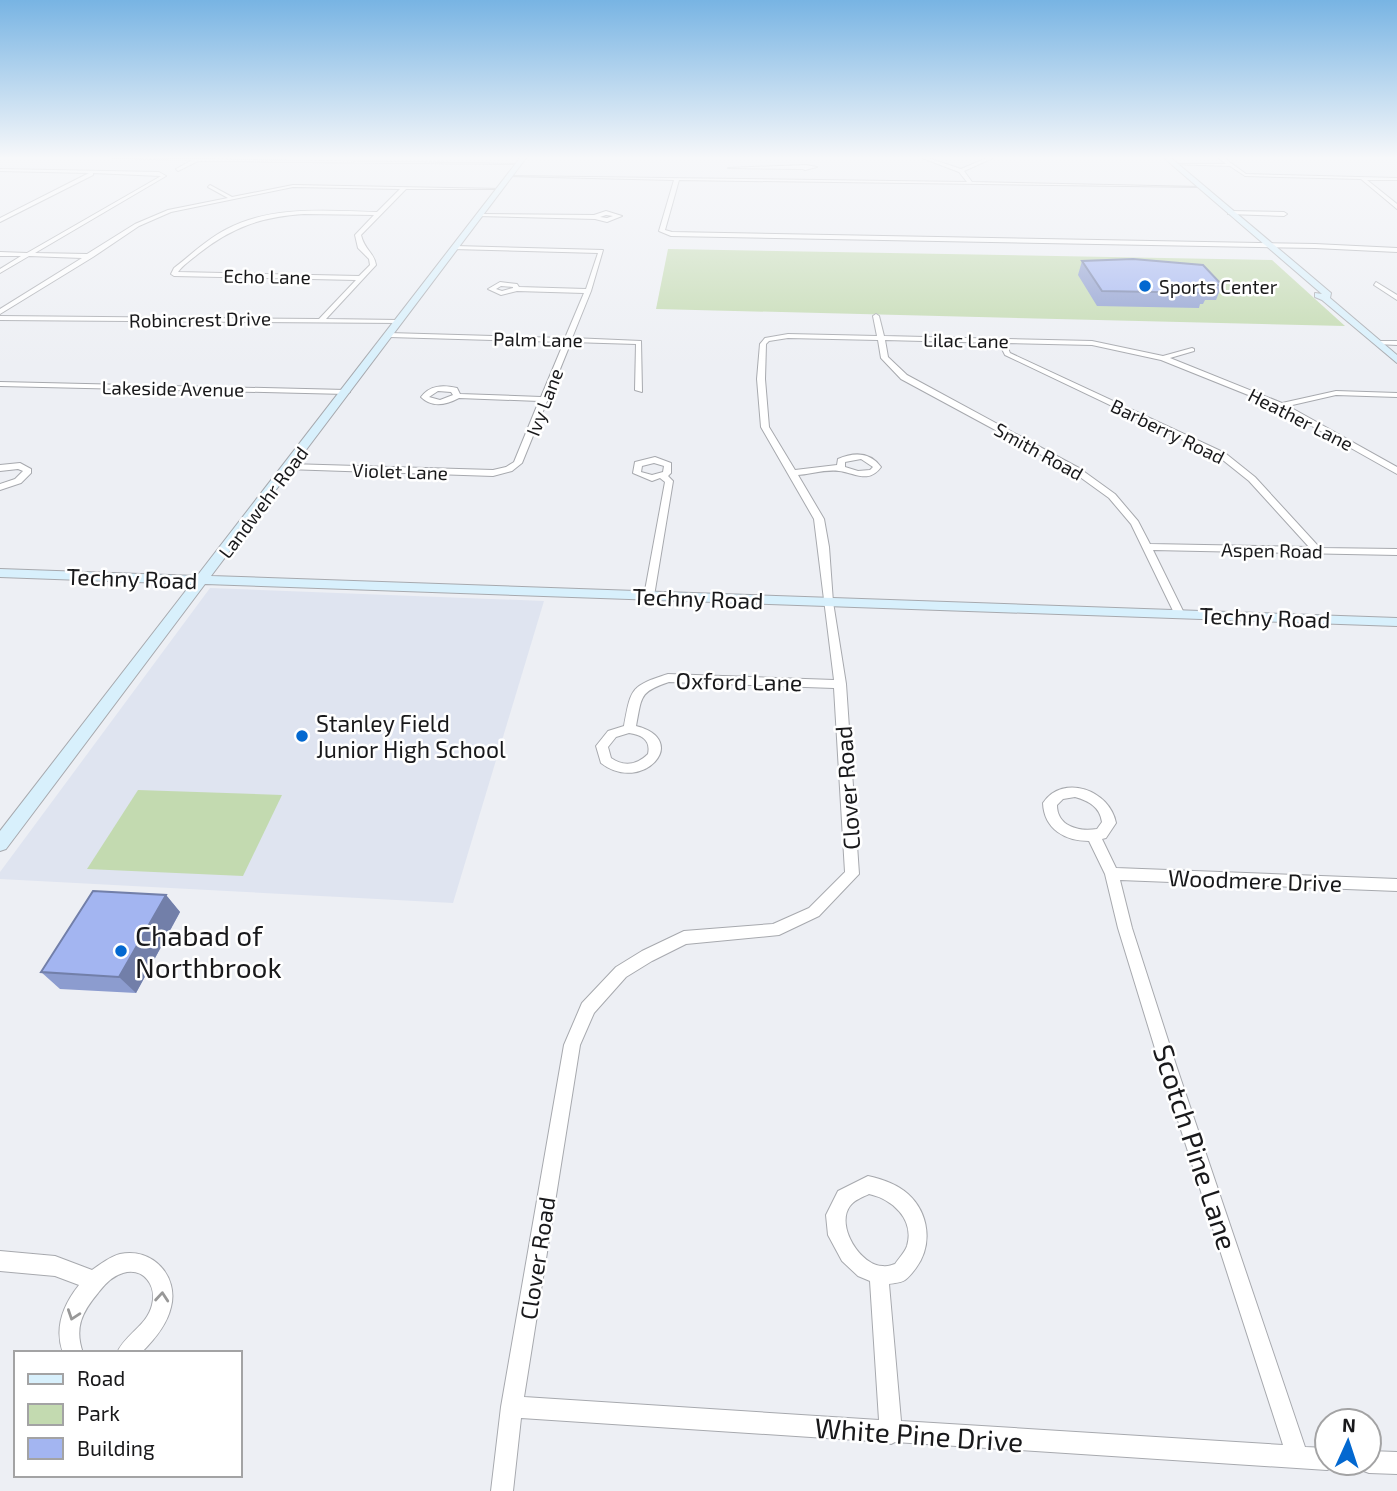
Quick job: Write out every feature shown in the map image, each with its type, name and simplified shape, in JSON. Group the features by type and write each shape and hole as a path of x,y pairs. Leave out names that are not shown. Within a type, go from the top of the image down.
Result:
{"main road":[{"name":"Landwehr Road","path":"0,844 471,228"},
{"path":"1242,228 1313,294 1325,298 1397,360"},
{"path":"1252,228 1328,295 1325,298"},
{"path":"1283,266 1297,266"},
{"name":"Techny Road","path":"0,573 1397,622"}],"street":[{"path":"0,271 75,228"},
{"path":"0,312 137,228"},
{"path":"174,274 176,269 223,234 237,228"},
{"path":"322,320 373,265 372,258 361,248 358,235 365,228"},
{"path":"663,228 662,231 666,233 1273,245 1397,250"},
{"name":"Ivy Lane","path":"455,248 601,251 588,291 524,453 518,463 509,469"},
{"path":"0,254 91,256"},
{"name":"Echo Lane","path":"174,274 360,278"},
{"path":"1376,284 1397,298"},
{"path":"517,289 588,291"},
{"name":"Smith Road","path":"876,316 885,358 904,377 1098,484 1112,496 1135,523 1180,615"},
{"name":"Robincrest Drive","path":"0,318 399,322"},
{"name":"Palm Lane","path":"389,335 639,342 639,390"},
{"name":"Lilac Lane","path":"767,339 788,336 1092,343 1163,358"},
{"name":"Clover Road","path":"502,1491 512,1407 572,1045 588,1008 621,972 667,946 684,938 774,930 814,912 852,874 840,684 828,602 824,547 819,519 765,427 761,379 763,344 767,339"},
{"name":"Barberry Road","path":"1001,340 1007,354 1223,455 1252,479 1318,551"},
{"path":"1378,343 1397,343"},
{"path":"1163,358 1192,350"},
{"name":"Heather Lane","path":"1163,358 1281,405 1397,471"},
{"name":"Lakeside Avenue","path":"0,384 346,392"},
{"path":"1281,405 1336,393 1397,395"},
{"path":"457,396 544,399"},
{"path":"0,468 20,466 28,471 23,478 0,487"},
{"name":"Violet Lane","path":"289,467 493,473 509,469"},
{"path":"792,473 841,468"},
{"path":"649,596 669,481 663,476"},
{"name":"Aspen Road","path":"1146,547 1397,552"},
{"name":"Oxford Lane","path":"629,729 636,695 648,685 668,678 840,684"},
{"name":"Scotch Pine Lane","path":"1094,836 1112,874 1125,928 1165,1055 1298,1458"},
{"name":"Woodmere Drive","path":"1112,874 1397,885"},
{"path":"868,1185 894,1192 905,1202 918,1230 918,1244 913,1258 904,1268 892,1274 879,1275 855,1265 846,1254 836,1228 841,1204 857,1188 868,1185"},
{"path":"0,1261 55,1266 94,1281"},
{"path":"73,1351 69,1343 71,1318 76,1305 94,1281 114,1268 135,1262 152,1266 162,1279 163,1300 155,1322 143,1339 129,1351"},
{"path":"879,1275 891,1433"},
{"name":"White Pine Drive","path":"512,1407 1313,1459"}],"shaded area":[{"name":"Stanley Field Junior High School","path":"210,588 544,601 453,903 0,879 0,872"}],"green space":[{"path":"668,249 1272,260 1345,326 656,309"},
{"path":"138,790 282,795 243,876 87,869"}],"building":[{"path":"1133,259 1203,265 1222,285 1205,285 1209,289 1201,289 1205,293 1102,291 1082,261"},
{"path":"93,891 166,895 119,977 41,972"}],"place":[{"name":"Sports Center","path":"1145,286"},
{"name":"Stanley Field Junior High School","path":"302,736"},
{"name":"Chabad of Northbrook","path":"121,951"}]}
